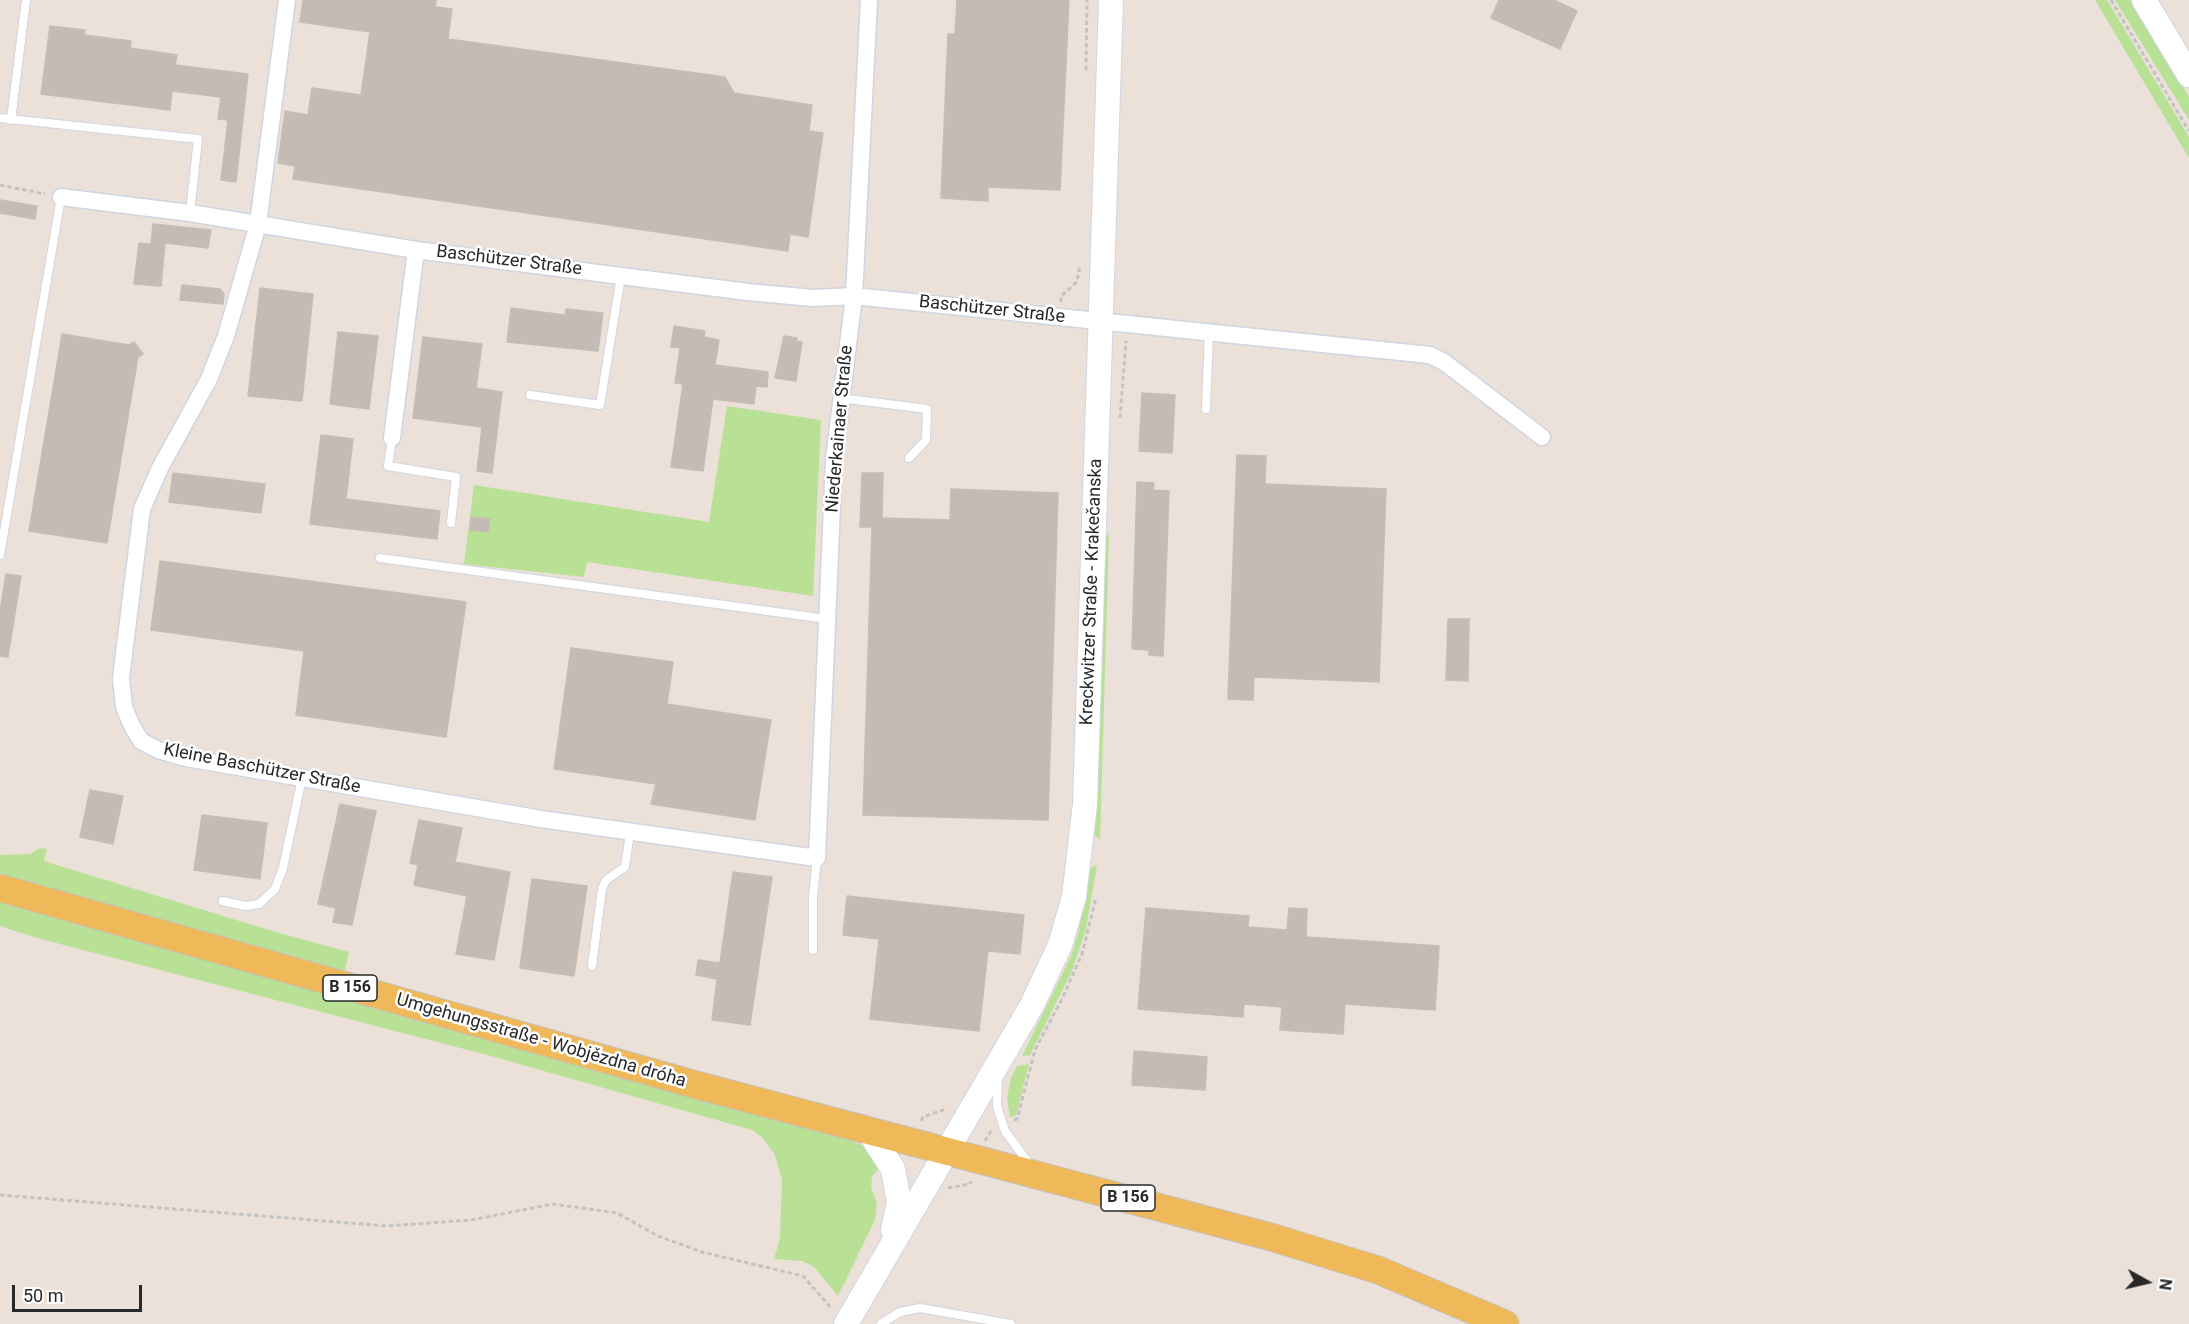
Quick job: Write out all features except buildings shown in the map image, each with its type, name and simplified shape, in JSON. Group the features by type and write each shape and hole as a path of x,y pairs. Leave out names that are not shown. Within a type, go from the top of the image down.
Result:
{"main road":[{"name":"Umgehungsstraße - Wobjězdna dróha","path":"0,888 700,1086 945,1150"},
{"name":"B 156","path":"945,1150 1271,1237 1378,1270 1505,1324"}],"street":[{"path":"258,224 286,0"},
{"name":"Niederkainaer Straße","path":"817,858 834,459 854,296 869,0"},
{"name":"Kreckwitzer Straße - Krakečanska","path":"945,1150 1032,1005 1060,945 1074,897 1081,853 1098,475 1100,321 1111,0"},
{"path":"2144,0 2189,75"},
{"name":"Baschützer Straße","path":"61,197 190,213 416,250 621,276 813,298 854,296 1126,322 1430,355 1444,362 1542,437"},
{"name":"Kleine Baschützer Straße","path":"258,224 226,336 209,379 160,468 142,509 121,678 124,707 141,741 158,750 186,758 630,833 817,858"},
{"name":"Baschützer Straße","path":"392,438 416,250"},
{"path":"868,1130 893,1169 898,1202 891,1243"},
{"path":"840,1318 891,1243 945,1150"}],"lane":[{"path":"11,120 26,0"},
{"path":"0,118 198,139 190,213"},
{"path":"0,555 61,197"},
{"path":"530,395 600,405 621,276"},
{"path":"1206,409 1209,332"},
{"path":"840,398 927,409 926,440 909,458"},
{"path":"392,438 388,466 456,477 451,523"},
{"path":"380,558 827,619"},
{"path":"223,901 245,906 260,904 275,889 283,868 302,778"},
{"path":"592,966 602,889 606,880 625,867 630,833"},
{"path":"813,950 813,897 817,858"},
{"path":"1002,1058 997,1106 1012,1142 1037,1174"},
{"path":"881,1324 900,1312 920,1308 1011,1324"}],"path":[{"path":"1086,71 1088,0"},
{"path":"2111,0 2189,131"},
{"path":"0,185 61,197"},
{"path":"1060,317 1061,296 1077,282 1081,261"},
{"path":"1119,422 1126,322"},
{"path":"946,1189 970,1184 988,1132 1002,1122 1017,1119 1035,1050 1063,997 1082,954 1097,892"},
{"path":"915,1143 923,1117 953,1105"},
{"path":"0,1195 387,1226 471,1220 553,1204 617,1213 658,1236 702,1252 802,1276 840,1318"}],"green space":[{"path":"2095,0 2107,0 2189,137 2189,158"},
{"path":"2115,0 2130,0 2189,97 2189,120"},
{"path":"727,406 821,420 813,596 587,562 584,577 464,564 474,485 709,522"},
{"path":"1107,533 1109,536 1100,840 1092,833 1102,563"},
{"path":"40,848 47,849 44,861 272,931 349,952 344,974 0,880 0,855 30,854"},
{"path":"1097,865 1086,929 1072,971 1030,1055 1022,1056 1071,956 1078,934 1090,868"},
{"path":"0,902 631,1076 865,1146 882,1166 872,1176 871,1188 877,1202 875,1220 838,1296 814,1267 802,1261 774,1259 780,1238 782,1180 775,1155 762,1137 752,1130 491,1056 37,938 0,926"},
{"path":"1029,1064 1016,1115 1010,1118 1007,1097 1011,1078 1017,1066"}]}
